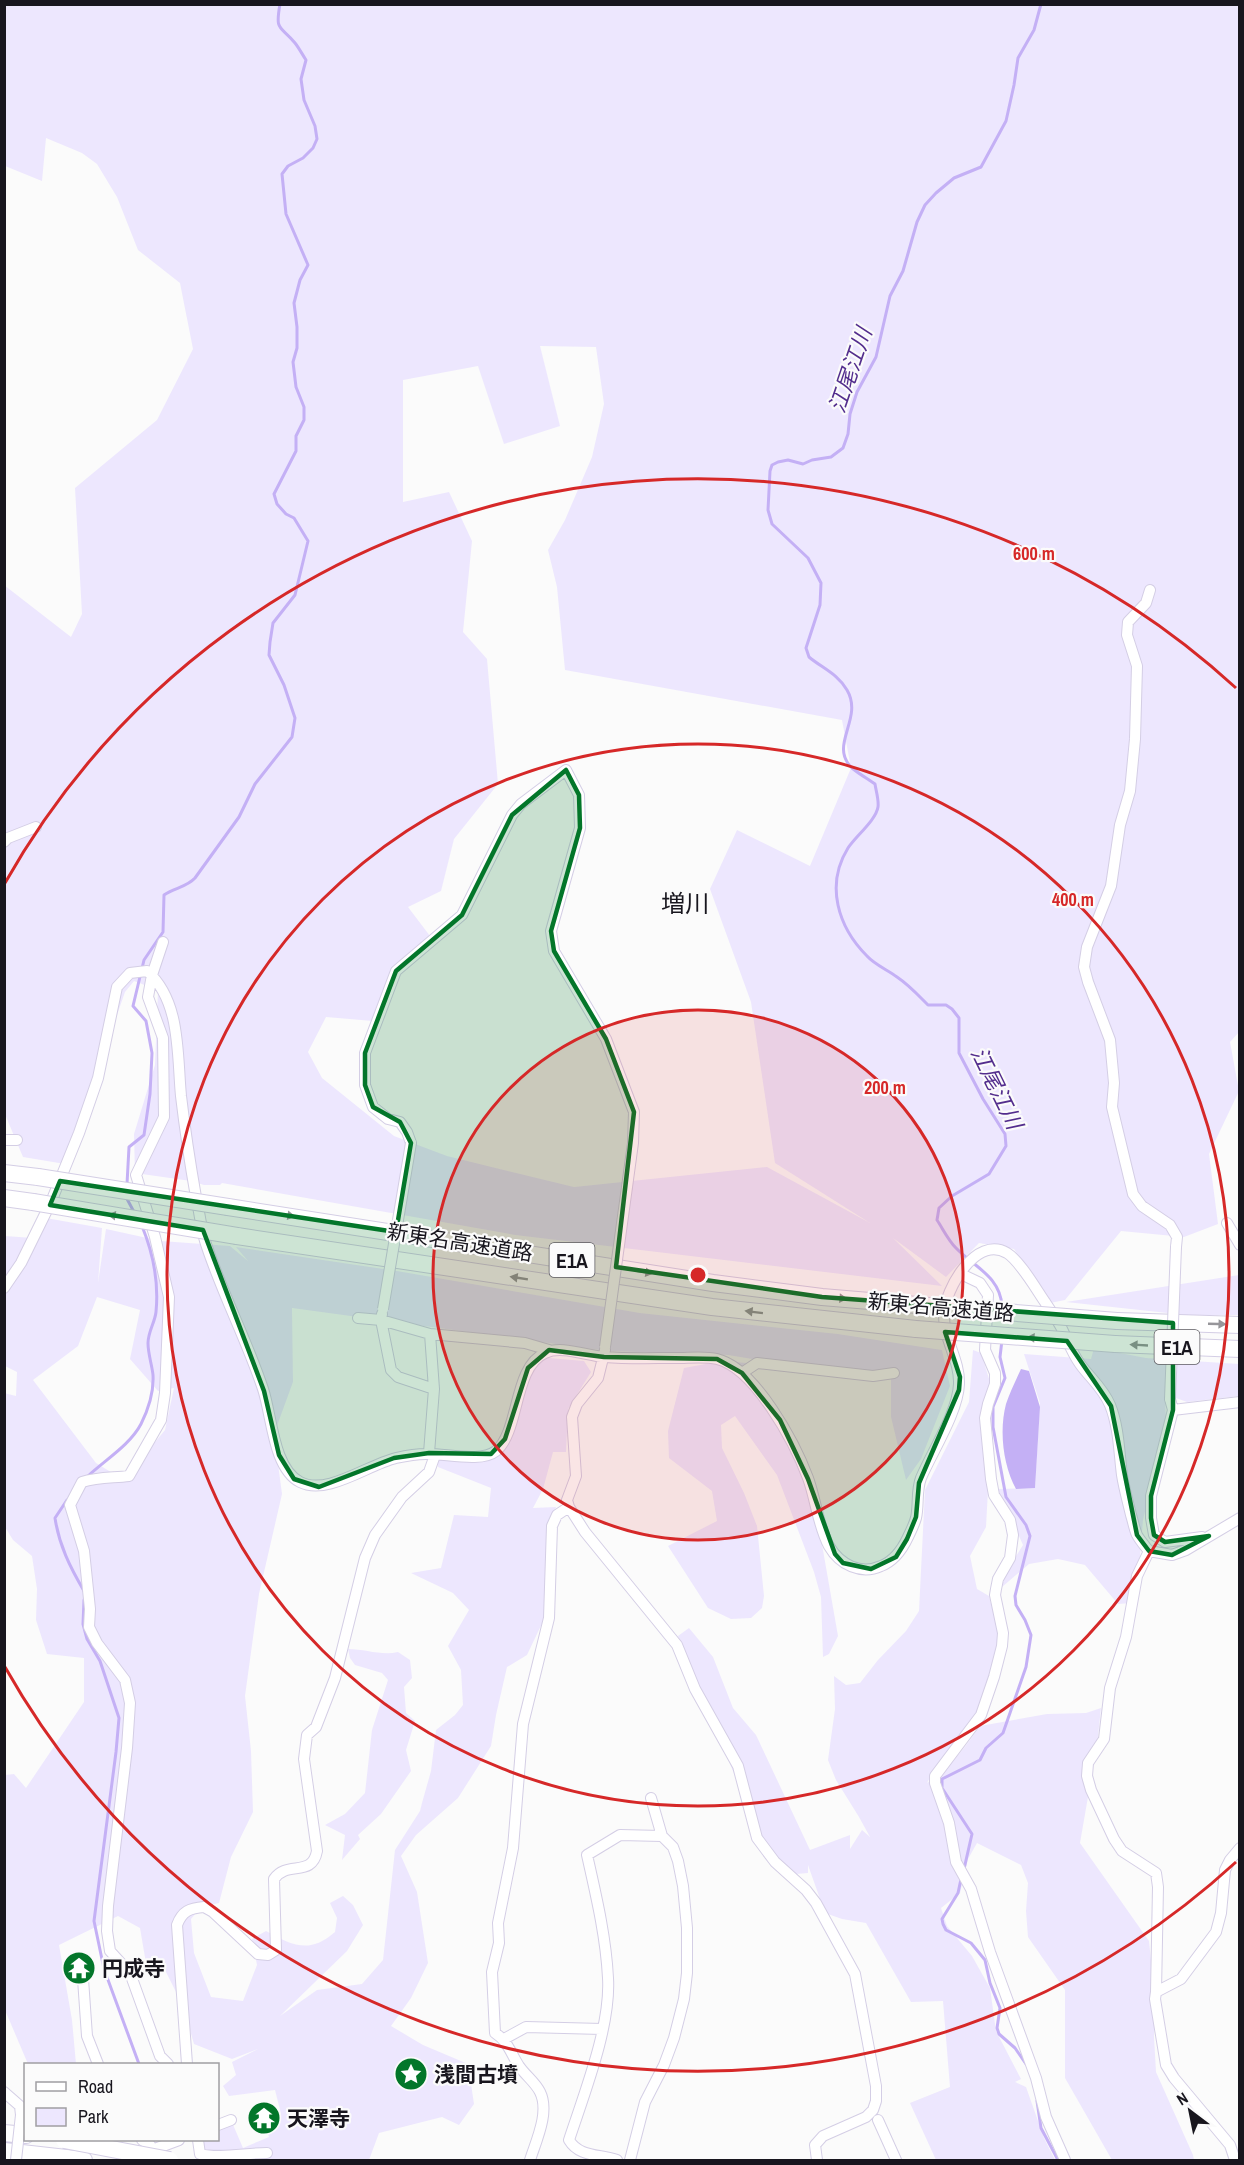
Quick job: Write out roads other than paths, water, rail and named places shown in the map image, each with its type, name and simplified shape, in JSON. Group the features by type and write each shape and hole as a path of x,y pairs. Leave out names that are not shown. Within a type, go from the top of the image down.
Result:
{"highway":[{"name":"新東名高速道路","path":"4,1173 713,1283 822,1297 1117,1321 1239,1325"},
{"name":"新東名高速道路","path":"4,1198 237,1236 712,1307 916,1329 1115,1344 1239,1349"},
{"path":"4,2133 24,2135"},
{"path":"74,2141 170,2160"},
{"path":"4,2151 84,2160"}],"street":[{"path":"1150,590 1146,603 1128,622 1127,635 1137,666 1135,738 1130,791 1120,825 1112,886 1087,947 1084,967 1110,1040 1114,1083 1112,1107 1133,1194 1142,1206 1170,1226 1177,1237 1171,1404 1151,1496 1154,1535 1165,1542 1209,1536"},
{"path":"434,1389 398,1377 391,1370 382,1314 411,1143 400,1122 388,1119 374,1107 365,1085 365,1053 396,971 462,915 512,814 521,804 566,770 579,795 580,828 551,931 554,951 606,1038 634,1112 633,1143 605,1352 598,1378 577,1404 572,1417 571,1433 576,1450 576,1476 567,1500 585,1532 677,1645 695,1689 738,1766 757,1839 775,1862 806,1890 816,1903 855,1974 876,2086 876,2101 873,2110 866,2117 823,2136 815,2145 818,2160"},
{"path":"4,843 8,838 36,827"},
{"path":"163,942 149,973 148,997 163,1038 164,1117 136,1175 155,1237 169,1297 165,1393 161,1420 129,1476 109,1479 95,1478 82,1482 70,1505 84,1551 90,1609 89,1627 97,1643 125,1680 130,1703 126,1759 108,1906 107,1931 110,1951 130,1973 160,2056 167,2063"},
{"path":"4,1288 21,1263 67,1163 98,1078 117,987 130,974 149,973"},
{"path":"149,973 159,984 176,1027 188,1153 205,1242 264,1391 279,1455 285,1470 294,1479 305,1485 319,1487 394,1458 432,1454 481,1457 491,1454 498,1449 505,1438 528,1368 549,1350"},
{"path":"4,1140 16,1140"},
{"path":"1227,1223 1239,1245"},
{"path":"358,1318 382,1314 430,1334 525,1343 549,1350 717,1359 736,1368 766,1401 794,1444 808,1479 828,1544 843,1563 858,1569 871,1569 885,1565 896,1557 907,1539 916,1518 919,1483 937,1449 959,1390 960,1377 943,1318 946,1301 961,1274 976,1254 989,1249 1007,1253 1026,1273 1059,1323 1077,1361 1101,1389 1111,1407 1119,1437 1125,1492 1137,1535 1149,1551 1172,1555 1186,1550 1239,1518"},
{"path":"961,1274 980,1283 988,1295 985,1350 995,1373 996,1384 985,1418 991,1479 994,1495 1010,1520 1013,1535 1010,1558 998,1579 995,1595 1003,1633 994,1677 981,1715 935,1776 935,1783 949,1823 956,1862 966,1881 1036,2078 1046,2117 1065,2160"},
{"path":"187,2063 177,1925 180,1917 187,1909 204,1906 258,1954 268,1955 276,1950 274,1879 278,1874 294,1868 309,1866 315,1861 317,1851 304,1759 307,1735 316,1727 335,1678 365,1558 375,1535 402,1497 429,1472 432,1454 434,1389 430,1334"},
{"path":"742,1373 757,1363 873,1376 894,1373"},
{"path":"1171,1404 1239,1402"},
{"path":"530,2160 540,2132 542,2095 520,2068 504,2039 495,2033 492,1972 499,1943 498,1923 513,1848 523,1724 549,1618 552,1526 557,1515 569,1507"},
{"path":"1149,1551 1137,1576 1126,1637 1110,1688 1104,1739 1088,1763 1088,1776 1091,1790 1118,1845 1130,1857 1156,1873 1158,1887 1156,2007 1166,2065 1174,2078 1230,2145 1235,2160"},
{"path":"630,2160 645,2102 664,2065 684,2000 687,1928 683,1886 673,1847 662,1836 651,1798"},
{"path":"616,2160 581,2152 569,2140 592,2070 602,2028 608,1979 597,1897 587,1855 620,1835 662,1836"},
{"path":"1156,1992 1181,1980 1216,1932 1221,1913 1225,1870 1239,1848"},
{"path":"83,1979 87,2036 98,2063"},
{"path":"504,2039 526,2028 602,2028"},
{"path":"4,2092 20,2106 16,2160"},
{"path":"219,2125 231,2120"},
{"path":"878,2120 896,2160"},
{"path":"151,2147 172,2141"},
{"path":"198,2141 200,2154 213,2157 238,2153 267,2153"}],"waterway":[{"path":"127,1184 129,1147 144,1135 150,1094 152,1053 146,1021 133,1006 144,960 163,932 164,895 195,878 239,817 255,784 292,737 295,718 284,685 269,655 273,623 295,595 308,541 294,518 286,514 277,504 274,494 296,451 296,436 304,420 304,407 296,387 293,362 297,348 294,303 300,280 308,265 286,214 282,174 288,166 303,158 313,148 317,139 315,126 304,100 301,79 306,60 295,43 280,27 278,19 280,4"},
{"name":"江尾江川","path":"1002,1306 1000,1296 991,1279 953,1245 937,1220 939,1208 952,1196 989,1174 1006,1146 1005,1134 983,1099 959,1053 959,1018 946,1005 928,1005 906,983 870,959 857,945 842,919 836,891 837,876 848,848 870,823 876,812 878,804 875,784 852,768 843,750 852,711 847,690 834,675 809,657 806,648 820,605 821,583 808,558 772,524 768,510 772,465 788,460 803,464 831,457 843,448 857,392 876,357 890,296 903,271 917,222 925,205 936,193 954,178 981,167 1006,121 1018,58 1034,30 1041,4"},
{"path":"126,1197 134,1212"},
{"path":"88,1476 136,1432 146,1413 151,1394 153,1375 148,1343 156,1312 157,1290 152,1257 142,1226"},
{"name":"江尾江川","path":"964,1869 972,1834 942,1788 942,1779 980,1760 986,1748 1003,1733 1026,1667 1031,1635 1016,1605 1015,1596 1030,1536 1026,1525 1006,1497 993,1427 993,1407 1005,1378 1000,1357 1002,1340"},
{"path":"67,1500 55,1518 66,1556 84,1591"},
{"path":"84,1600 83,1624 87,1639 100,1661 119,1718 94,1921 104,1969 139,2063"},
{"name":"江尾江川","path":"961,1879 958,1893 942,1919 943,1924 946,1930 971,1943 985,1960 990,1983 1000,2008 997,2028 999,2034 1015,2048 1026,2064"},
{"name":"江尾江川","path":"1037,2101 1041,2128 1058,2160"}],"place":[{"name":"円成寺","path":"79,1968"},
{"name":"浅間古墳","path":"411,2074"},
{"name":"天澤寺","path":"264,2118"}],"district":[{"name":"増川","path":"685,903"}]}
